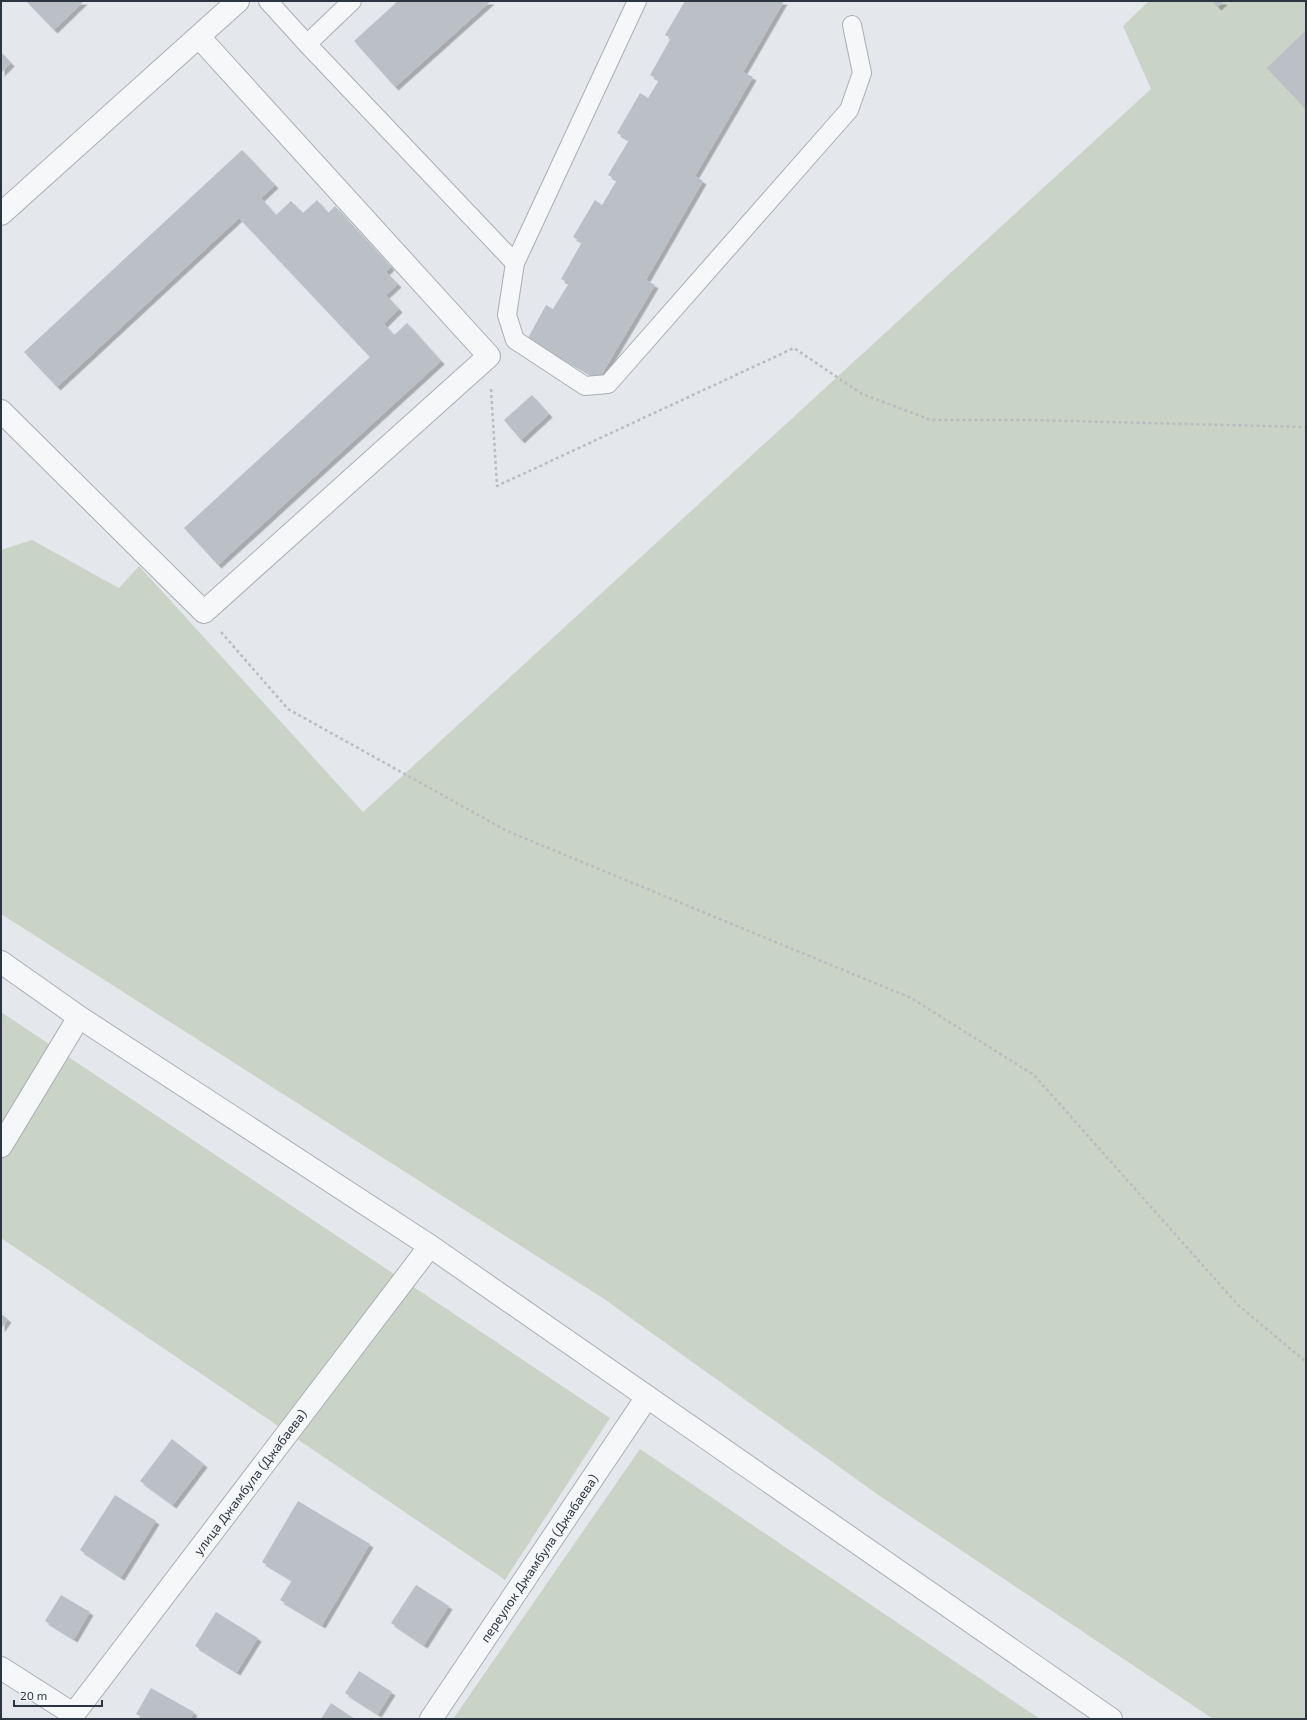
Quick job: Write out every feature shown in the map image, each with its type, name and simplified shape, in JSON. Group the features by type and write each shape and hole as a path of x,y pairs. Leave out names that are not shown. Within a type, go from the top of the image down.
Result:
{"street":[{"path":"1,214 238,1"},
{"path":"1,411 204,612 489,356 198,37"},
{"path":"1,962 79,1017 430,1246 1111,1719"},
{"path":"1,1146 79,1017"},
{"name":"улица Джамбула (Джабаева)","path":"72,1716 430,1246"},
{"name":"переулок Джамбула (Джабаева)","path":"431,1719 647,1398"},
{"path":"1,1668 72,1716"}],"lane":[{"path":"268,1 515,263"},
{"path":"307,44 352,1"},
{"path":"637,1 515,263 507,315 515,340 585,386 608,384 849,110 862,72 852,25"}],"path":[{"path":"489,356 497,486 794,348 862,394 931,420 1028,420 1306,427"},
{"path":"204,612 288,709 494,824 911,998 1034,1075 1237,1304 1306,1362"}],"green space":[{"path":"1149,1 1306,1 1306,1719 1213,1719 877,1494 604,1299 1,914 1,550 32,540 119,588 139,566 363,812 1151,89 1123,26"},
{"path":"1,1012 610,1418 505,1580 1,1238"},
{"path":"640,1449 1040,1719 453,1719"}],"building":[{"path":"26,1 84,1 54,30"},
{"path":"398,1 491,1 395,87 354,41"},
{"path":"685,1 784,1 743,72 753,77 695,176 703,181 646,280 655,285 599,379 528,338 546,305 553,309 569,283 561,279 582,242 573,237 595,200 602,205 617,180 608,175 629,140 617,133 640,93 648,98 659,80 650,75 671,38 665,35"},
{"path":"1212,1 1224,1 1218,7"},
{"path":"1306,30 1306,109 1267,68"},
{"path":"1,52 11,63 1,73"},
{"path":"242,150 275,185 261,198 276,215 291,201 303,213 317,200 328,213 335,206 391,267 386,272 398,284 386,295 399,309 384,324 394,335 407,323 441,361 218,565 184,528 370,357 239,218 57,387 24,352"},
{"path":"532,395 549,414 521,440 504,420"},
{"path":"1,1314 8,1319 1,1329"},
{"path":"172,1439 204,1464 173,1505 140,1481"},
{"path":"115,1495 156,1521 121,1577 80,1550"},
{"path":"298,1501 370,1544 322,1625 280,1600 292,1580 262,1562"},
{"path":"416,1585 449,1606 424,1645 391,1623"},
{"path":"61,1595 90,1612 74,1639 45,1621"},
{"path":"216,1612 258,1638 237,1672 195,1646"},
{"path":"359,1671 392,1692 378,1714 345,1693"},
{"path":"151,1688 194,1712 190,1719 145,1719 136,1714"},
{"path":"331,1703 355,1719 321,1719"}]}
